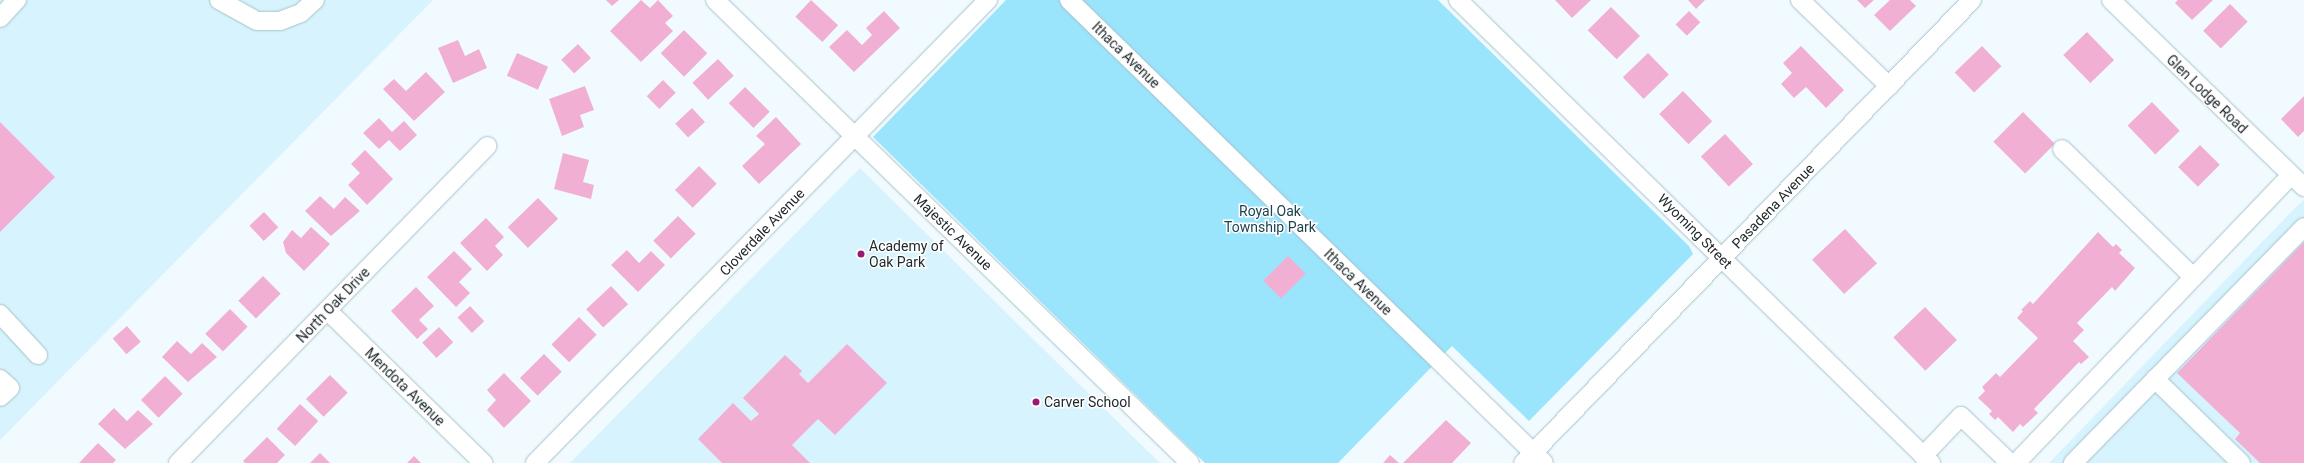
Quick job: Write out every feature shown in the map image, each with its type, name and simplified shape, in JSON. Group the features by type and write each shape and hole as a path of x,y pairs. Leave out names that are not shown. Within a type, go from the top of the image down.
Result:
{"street":[{"path":"219,0 257,21 280,21 301,13 316,0"},
{"name":"Majestic Avenue","path":"715,0 1190,463"},
{"name":"Cloverdale Avenue","path":"535,463 988,0"},
{"name":"Ithaca Avenue","path":"1069,0 1533,460"},
{"name":"Wyoming Street","path":"1458,0 1927,459"},
{"path":"1800,0 1888,86"},
{"name":"Pasadena Avenue","path":"1533,460 1888,86 1972,0"},
{"name":"Glen Lodge Road","path":"2110,0 2304,188"},
{"path":"0,18 14,1"},
{"name":"North Oak Drive","path":"178,463 488,146"},
{"path":"2062,149 2193,277"},
{"path":"2016,463 2291,175"},
{"path":"2073,463 2304,227"},
{"name":"Mendota Avenue","path":"327,310 483,463"},
{"path":"0,314 38,354"},
{"path":"0,379 10,388 0,397"},
{"path":"2155,379 2241,463"},
{"path":"1927,459 1962,416 2010,463"}],"shaded area":[{"path":"0,0 433,0 0,440"},
{"name":"Academy of Oak Park","path":"860,168 1035,341 1160,463 570,463"},
{"path":"2304,200 2304,463 2049,463 2293,210"}],"green space":[{"name":"Royal Oak Township Park","path":"1006,0 1438,0 1689,246 1693,254 1529,421 1452,346 1338,463 1205,463 873,137"}],"building":[{"path":"606,0 619,0 612,6"},
{"path":"641,0 650,8 658,0 673,16 665,23 673,31 641,62 610,31"},
{"path":"811,0 838,25 822,42 795,17"},
{"path":"1555,0 1591,0 1572,18"},
{"path":"1688,0 1705,0 1696,9"},
{"path":"1857,0 1874,0 1865,8"},
{"path":"1890,0 1910,0 1916,6 1890,31 1874,15"},
{"path":"2178,0 2213,0 2192,20 2175,3"},
{"path":"2230,4 2248,22 2221,49 2203,31"},
{"path":"1611,7 1640,36 1617,59 1588,30"},
{"path":"884,11 900,28 854,72 829,47 847,30 862,45 872,35 866,28"},
{"path":"1689,11 1700,22 1687,36 1676,24"},
{"path":"684,30 707,53 684,77 661,53"},
{"path":"2087,32 2114,60 2090,83 2063,55"},
{"path":"458,40 465,56 479,49 487,68 453,83 438,48"},
{"path":"578,44 591,58 574,74 561,60"},
{"path":"1801,46 1844,90 1826,108 1806,87 1794,98 1781,84 1792,73 1783,63"},
{"path":"1982,46 2001,66 1974,93 1955,72"},
{"path":"517,53 548,67 538,90 507,76"},
{"path":"1648,53 1669,75 1644,99 1623,77"},
{"path":"718,59 734,76 708,100 692,83"},
{"path":"426,72 445,92 414,121 383,89 394,79 406,91"},
{"path":"663,80 676,93 659,109 647,96"},
{"path":"585,86 594,110 580,115 584,127 562,136 549,99"},
{"path":"745,87 770,112 753,128 729,103"},
{"path":"1683,91 1712,121 1688,144 1659,114"},
{"path":"2304,96 2304,131 2298,137 2281,119"},
{"path":"2152,102 2180,131 2155,154 2128,126"},
{"path":"692,108 705,122 688,138 675,124"},
{"path":"2023,112 2055,144 2025,174 1993,142"},
{"path":"776,117 801,144 759,184 742,166 765,144 756,136"},
{"path":"379,118 392,132 404,121 417,135 400,151 389,140 379,149 363,133"},
{"path":"0,122 55,177 0,232"},
{"path":"1725,134 1753,164 1729,186 1701,157"},
{"path":"2200,145 2220,165 2198,187 2178,167"},
{"path":"365,150 393,179 367,205 348,185 360,173 351,164"},
{"path":"563,153 589,160 583,182 594,185 591,199 554,189"},
{"path":"699,166 717,184 693,208 675,190"},
{"path":"320,196 334,209 345,197 360,211 331,236 305,211"},
{"path":"538,198 558,219 528,248 508,227"},
{"path":"264,212 278,227 264,241 249,226"},
{"path":"678,216 696,234 671,258 653,241"},
{"path":"486,218 504,237 495,246 503,255 487,271 460,243"},
{"path":"311,227 330,244 304,271 286,253 283,242 292,230 301,238"},
{"path":"1845,229 1877,263 1844,294 1812,260"},
{"path":"2098,232 2113,247 2116,244 2122,250 2119,253 2135,268 2115,291 2112,287 2077,323 2084,330 2073,341 2089,357 2081,364 2079,362 2034,409 2038,413 2023,427 2020,424 2013,432 1998,417 1995,420 1989,414 1992,411 1978,398 1985,391 1982,387 1996,373 2000,377 2038,338 2017,318 2023,311 2021,310 2030,301 2033,304"},
{"path":"2304,242 2304,463 2260,463 2235,439 2240,433 2177,373"},
{"path":"627,250 639,263 651,251 665,265 638,292 611,265"},
{"path":"454,251 472,269 459,282 470,293 456,307 427,277"},
{"path":"1288,256 1306,274 1281,298 1263,281"},
{"path":"263,276 281,294 256,318 238,301"},
{"path":"611,286 628,304 603,327 586,309"},
{"path":"416,287 434,306 419,320 428,329 417,339 391,311"},
{"path":"470,306 484,321 472,333 458,318"},
{"path":"1925,307 1957,340 1925,371 1893,338"},
{"path":"230,309 248,327 223,351 205,334"},
{"path":"579,317 597,335 569,362 551,345"},
{"path":"127,326 141,342 126,354 113,338"},
{"path":"439,327 453,342 437,358 422,343"},
{"path":"177,341 191,354 202,343 217,357 188,382 162,357"},
{"path":"847,344 887,383 835,435 818,419 792,445 810,463 722,463 698,439 733,403 751,421 759,414 743,398 785,355 802,371 799,374 808,383"},
{"path":"544,354 562,372 538,396 520,378"},
{"path":"504,373 531,401 504,428 487,410 496,400 487,390"},
{"path":"330,375 348,393 324,417 306,399"},
{"path":"165,376 183,394 159,418 141,400"},
{"path":"300,404 318,421 295,446 277,429"},
{"path":"114,408 127,421 138,410 153,424 125,449 98,424"},
{"path":"1446,420 1471,443 1452,463 1403,463"},
{"path":"267,437 285,455 277,463 245,463 243,461"},
{"path":"98,443 116,460 113,463 79,463"},
{"path":"320,453 330,463 310,463"},
{"path":"1390,455 1399,463 1383,463"},
{"path":"414,456 421,463 407,463"}],"place":[{"name":"Academy of Oak Park","path":"861,254"},
{"name":"Carver School","path":"1036,402"}]}
